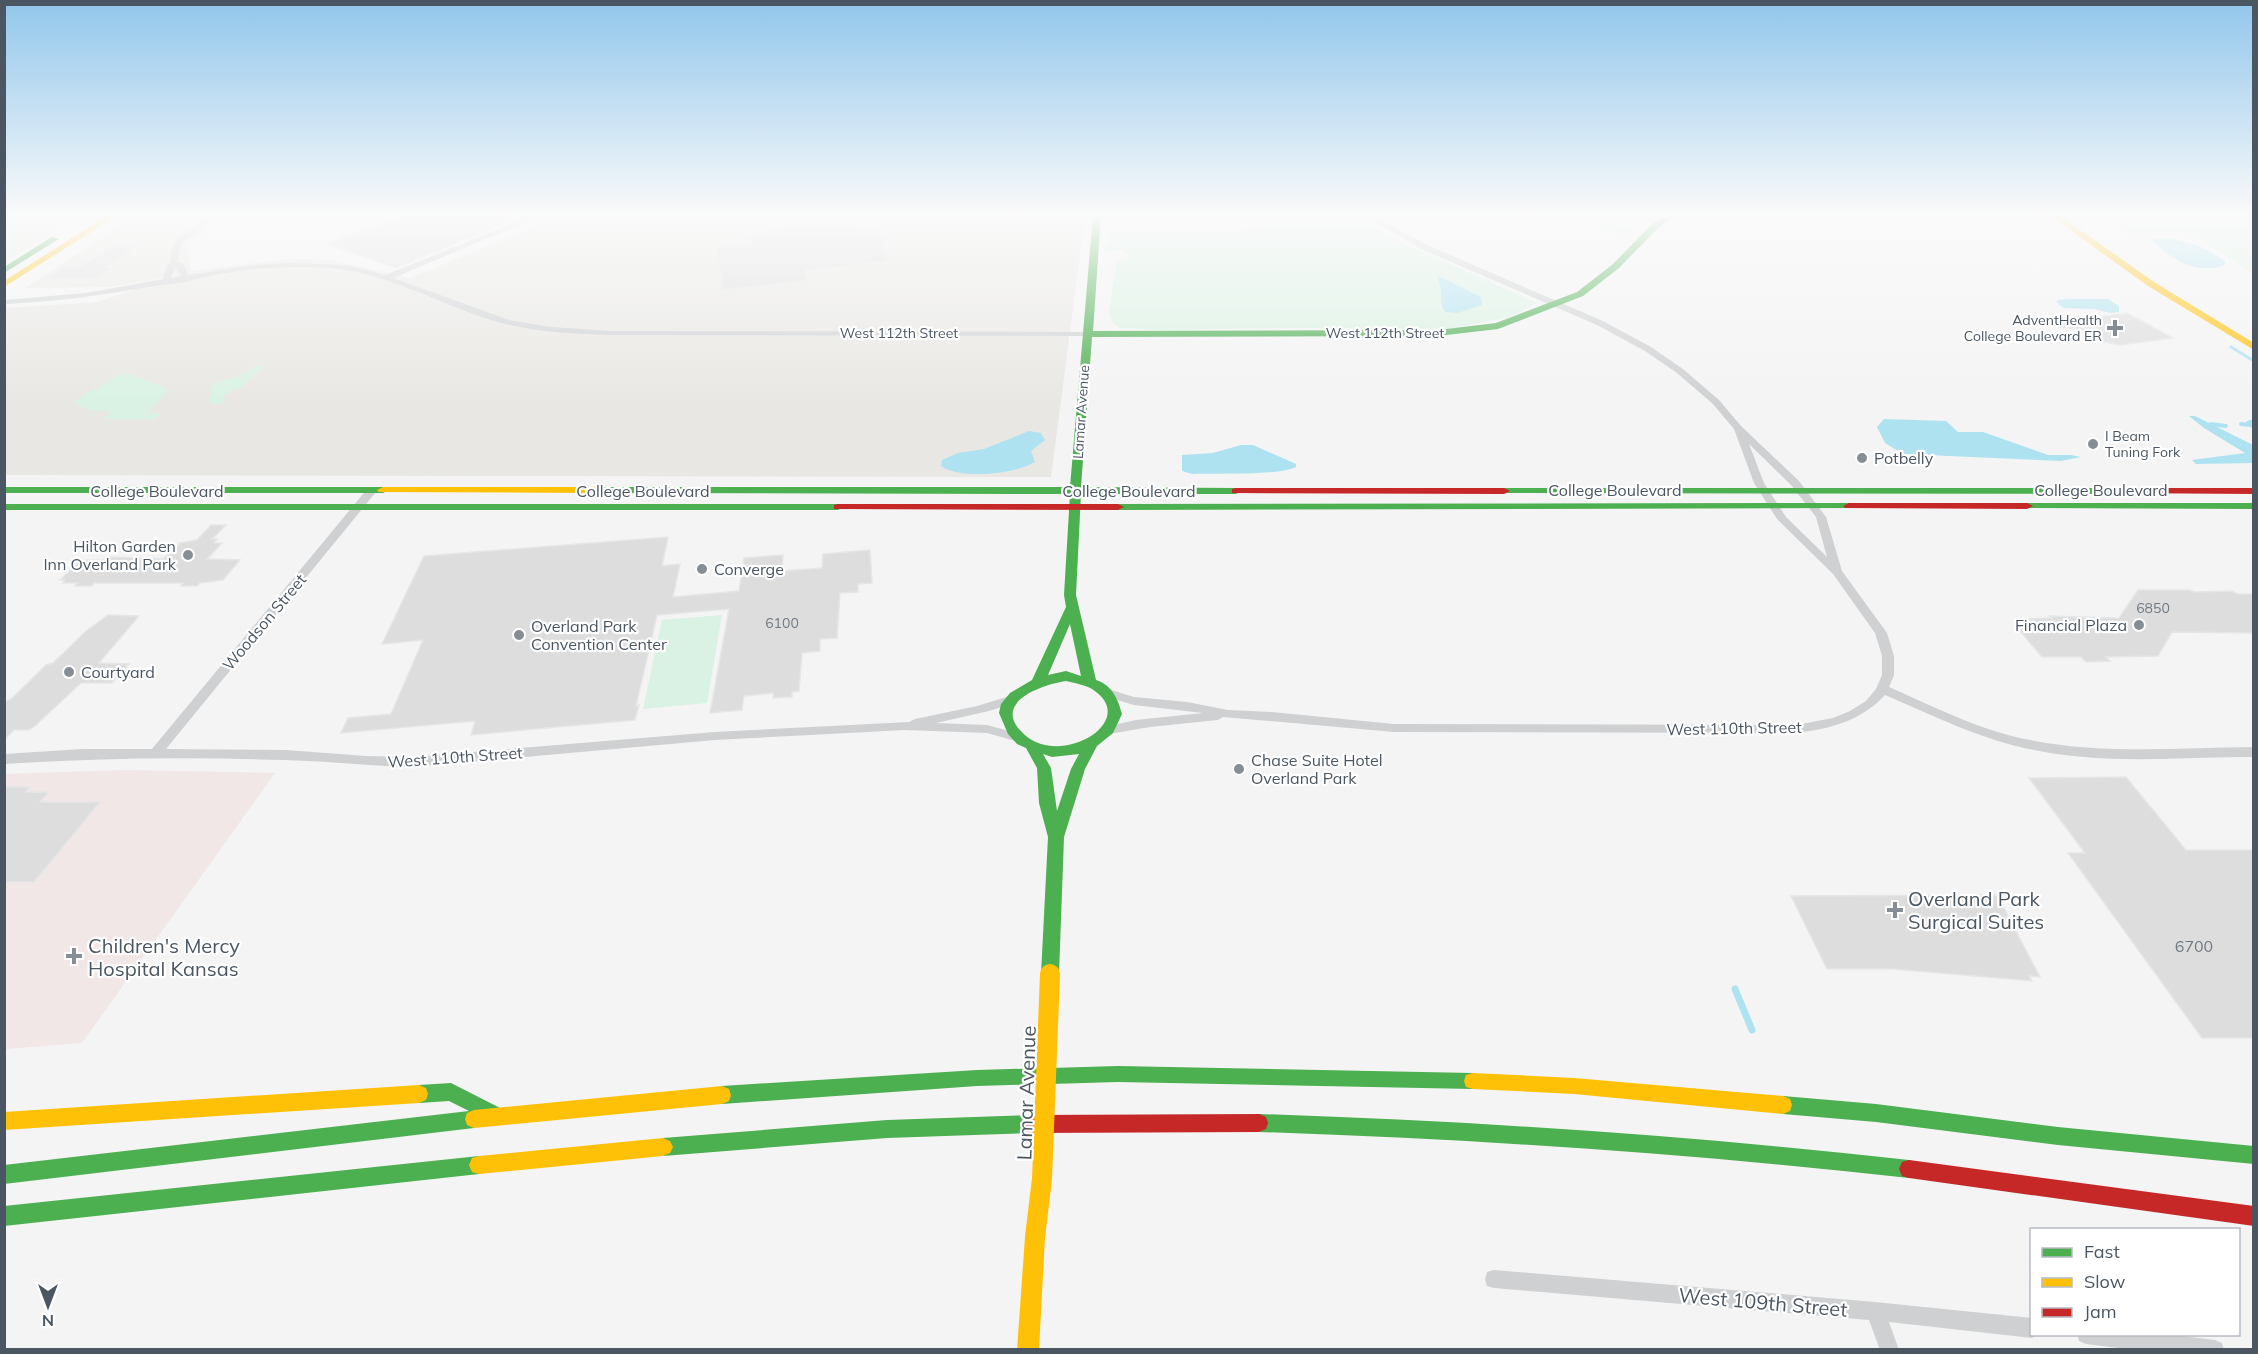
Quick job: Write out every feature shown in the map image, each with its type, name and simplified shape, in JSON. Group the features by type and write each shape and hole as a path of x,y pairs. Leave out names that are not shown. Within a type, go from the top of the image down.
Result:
{"main road":[{"name":"Lamar Avenue","path":"1089,681 1070,610 1075,490 1092,278"},
{"name":"West 112th Street","path":"1087,333 1454,332 1498,326 1580,294 1602,278"},
{"path":"2143,278 2253,347"},
{"path":"2164,278 2253,333"},
{"name":"College Boulevard","path":"4,490 2253,491"},
{"name":"College Boulevard","path":"4,507 2253,506"},
{"name":"Lamar Avenue","path":"1038,681 1046,670 1059,627 1070,610"},
{"path":"1066,676 1089,681 1108,693 1115,709 1109,730 1092,743 1059,751 1025,742 1009,724 1007,716 1013,699 1019,692 1038,681 1066,676"},
{"name":"Lamar Avenue","path":"1025,742 1044,768 1047,803 1056,837"},
{"name":"Lamar Avenue","path":"1028,1350 1035,1237 1042,1179 1056,837 1078,769 1092,743"},
{"path":"4,1175 497,1116 753,1092 920,1081 1118,1074 1417,1078 1652,1091 2253,1155"},
{"path":"4,1121 451,1092 497,1116"},
{"path":"4,1216 293,1183 724,1141 934,1126 1159,1123 1439,1128 1770,1154 1980,1176 2253,1216"},
{"path":"2058,1136 2253,1168"}],"street":[{"name":"West 112th Street","path":"4,302 51,301 191,278"},
{"name":"West 112th Street","path":"386,278 493,318 562,331 610,333 1087,333"},
{"path":"1498,278 1619,333 1662,359 1702,389 1738,428 1795,483 1821,516 1837,572"},
{"name":"West 112th Street","path":"4,294 103,292"},
{"path":"1738,428 1764,490 1782,519 1837,572 1886,643 1890,661 1888,676 1882,689 1986,732 2047,748 2081,752 2253,753"},
{"name":"Woodson Street","path":"155,753 372,490"},
{"name":"West 110th Street","path":"1108,693 1134,700 1187,706 1228,714 1438,729 1796,729 1815,727 1850,716 1876,699 1882,689"},
{"name":"West 110th Street","path":"905,726 947,715 980,710 1013,699"},
{"name":"West 110th Street","path":"1109,730 1147,722 1228,714"},
{"name":"West 110th Street","path":"4,759 82,754 155,753 286,755 412,762 715,736 905,726 987,729 1025,742"},
{"name":"West 109th Street","path":"1494,1279 1875,1311 2030,1328"},
{"path":"1875,1311 1890,1350"},
{"path":"2095,1336 2215,1350"}],"shaded area":[{"path":"40,278 159,278 111,287 25,288"},
{"path":"168,278 1077,278 1051,477 5,475 5,308 98,302"},
{"name":"Children's Mercy Hospital Kansas","path":"124,770 275,773 82,1043 5,1049 4,774"}],"green space":[{"path":"1114,278 1482,278 1537,303 1510,317 1449,329 1159,330 1120,328 1113,323 1109,312"},
{"path":"263,365 264,367 241,387 224,395 225,402 213,405 208,400 211,396 210,387 214,384"},
{"path":"125,372 166,388 166,393 148,412 161,414 155,419 102,419 111,412 89,410 77,405 76,401 80,397"},
{"path":"722,615 707,703 643,709 662,620"}],"water":[{"path":"1438,278 1443,278 1481,297 1482,305 1457,313 1445,312"},
{"path":"2069,299 2108,299 2119,306 2119,312 2064,308 2056,302"},
{"path":"2189,416 2195,416 2253,445 2253,463 2196,464 2192,460 2245,453"},
{"path":"1884,419 1946,421 1958,432 1983,432 2048,455 2081,457 2061,461 1903,454 1885,443 1877,427"},
{"path":"1029,431 1041,433 1045,440 1031,451 1035,462 1026,466 988,474 974,474 961,473 941,466 942,460 958,453 984,449"},
{"path":"1241,445 1253,445 1296,464 1296,467 1275,472 1192,474 1182,471 1182,455 1213,453"}],"building":[{"path":"721,278 806,278 807,281 722,290"},
{"name":"AdventHealth College Boulevard ER","path":"2127,313 2173,338 2120,345 2091,339 2090,332 2052,325 2052,323"},
{"name":"Hilton Garden Inn Overland Park","path":"211,525 226,525 212,539 217,539 214,543 222,543 207,559 240,560 223,580 200,583 197,586 181,586 183,583 94,583 92,586 75,586 78,583 63,583 65,580 60,580 79,562 86,560 102,560 111,557 163,559 180,543 197,540"},
{"name":"Overland Park Convention Center","path":"668,537 662,566 680,564 673,597 739,591 744,558 783,555 782,571 822,568 823,554 870,550 872,583 858,584 858,592 840,593 837,638 820,639 820,651 802,653 799,691 792,692 792,697 773,698 773,693 744,696 742,710 710,713 729,609 657,615 636,706 639,705 635,720 471,735 475,721 341,733 348,718 391,714 423,640 382,644 424,556"},
{"name":"Financial Plaza","path":"2138,590 2232,591 2237,594 2253,594 2253,633 2172,632 2158,656 2106,657 2110,661 2086,662 2081,657 2042,657 2020,631 2027,619 2052,618 2049,616 2119,618"},
{"name":"Courtyard","path":"108,615 139,616 99,663 129,664 112,683 81,683 36,725 29,730 14,730 4,740 4,702 11,699 46,665 53,663 86,631"},
{"path":"2126,777 2186,850 2253,850 2253,1038 2202,1038 2068,853 2085,853 2029,778"},
{"path":"4,787 30,787 26,792 49,792 40,802 100,802 34,882 4,882"},
{"path":"1997,895 2040,977 2029,976 2032,981 1893,969 1827,969 1791,896"}],"waterway":[{"path":"2231,347 2254,361"},
{"path":"2251,425 2248,423 2254,421"},
{"path":"2211,424 2226,426"},
{"path":"2241,424 2251,425"},
{"path":"1735,989 1752,1030"}],"traffic: fast":[{"path":"1089,681 1070,595 1076,482 1092,278"},
{"path":"1087,334 1438,333 1498,326 1580,294 1600,278"},
{"path":"4,490 383,490"},
{"path":"598,490 1236,491"},
{"path":"1504,491 2118,491"},
{"path":"1118,507 1849,506"},
{"path":"2027,506 2254,506"},
{"path":"4,507 838,507"},
{"path":"1038,681 1048,664 1070,610"},
{"path":"1066,676 1096,685 1112,699 1115,714 1108,729 1094,742 1075,750 1052,752 1028,744 1017,736 1009,724 1006,713 1008,704 1014,696 1035,684 1066,676"},
{"path":"1050,974 1056,837 1078,769 1092,743"},
{"path":"1031,745 1044,768 1047,803 1056,837"},
{"path":"722,1095 977,1078 1118,1074 1473,1081"},
{"path":"419,1094 451,1092 497,1116"},
{"path":"1783,1105 1876,1113 2058,1136 2254,1155"},
{"path":"4,1175 474,1119"},
{"path":"1259,1123 1422,1129 1585,1139 1747,1152 1909,1169"},
{"path":"663,1147 887,1129 1030,1124"},
{"path":"4,1216 479,1165"}],"traffic: slow":[{"path":"4,285 15,278"},
{"path":"2143,278 2254,347"},
{"path":"383,490 598,490"},
{"path":"1035,1237 1042,1179 1050,974"},
{"path":"1473,1081 1574,1086 1783,1105"},
{"path":"4,1121 419,1094"},
{"path":"474,1119 722,1095"},
{"path":"479,1165 663,1147"},
{"path":"1028,1350 1035,1237"}],"traffic: jam":[{"path":"1236,491 1504,491"},
{"path":"2118,491 2254,491"},
{"path":"1849,506 2027,506"},
{"path":"838,507 1118,507"},
{"path":"1030,1124 1259,1123"},
{"path":"1909,1169 2254,1216"}],"place":[{"name":"AdventHealth College Boulevard ER","path":"2115,328"},
{"name":"I Beam Tuning Fork","path":"2093,444"},
{"name":"Potbelly","path":"1862,458"},
{"name":"Hilton Garden Inn Overland Park","path":"188,555"},
{"name":"Converge","path":"702,569"},
{"name":"Financial Plaza","path":"2139,625"},
{"name":"Overland Park Convention Center","path":"519,635"},
{"name":"Courtyard","path":"69,672"},
{"name":"Chase Suite Hotel Overland Park","path":"1239,769"},
{"name":"Overland Park Surgical Suites","path":"1895,910"},
{"name":"Children's Mercy Hospital Kansas","path":"74,956"}]}
